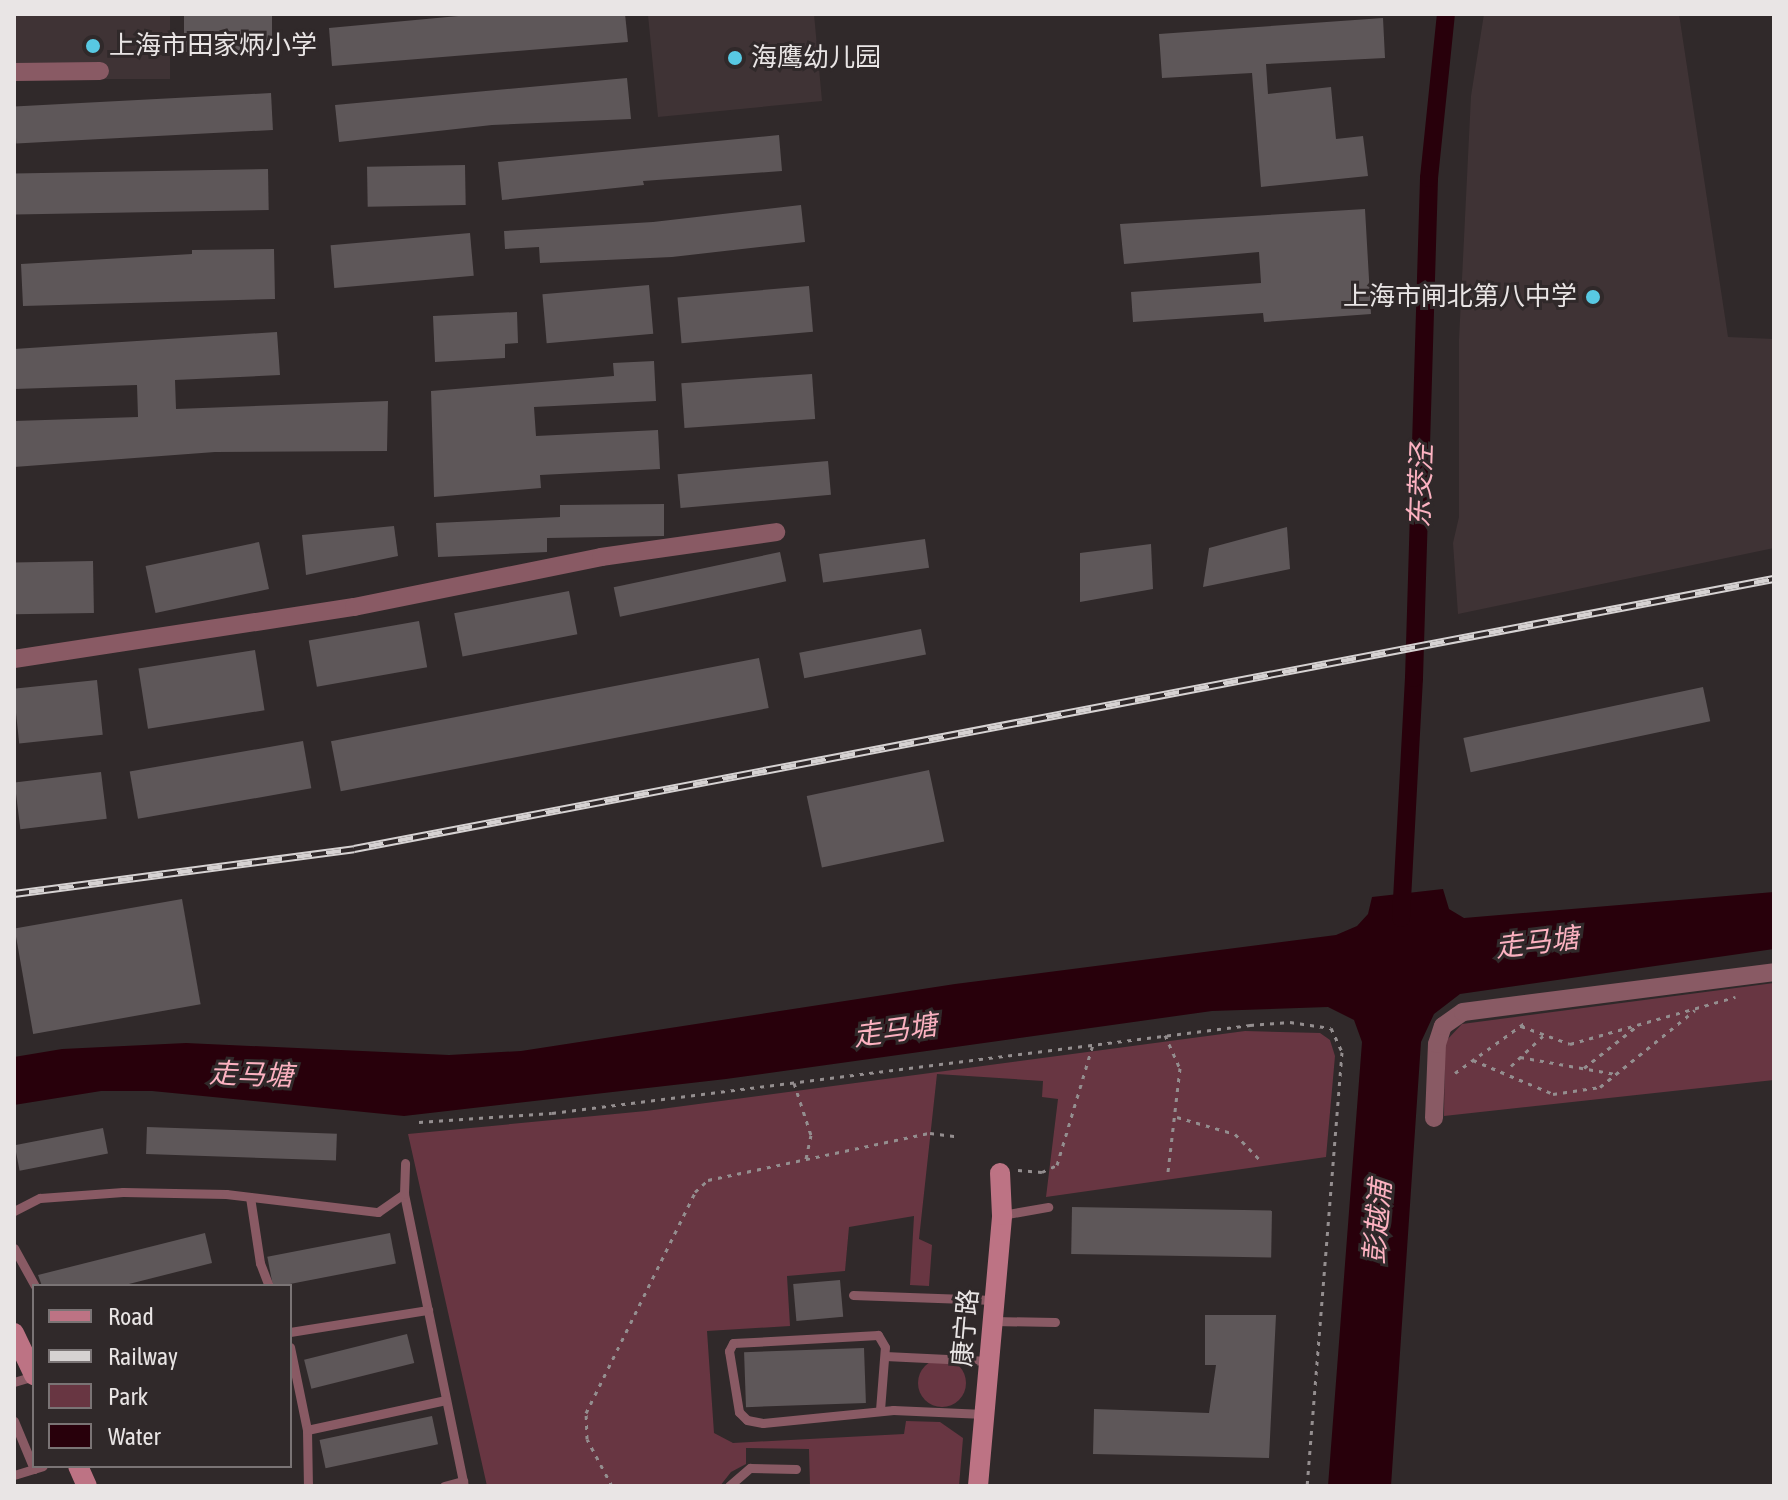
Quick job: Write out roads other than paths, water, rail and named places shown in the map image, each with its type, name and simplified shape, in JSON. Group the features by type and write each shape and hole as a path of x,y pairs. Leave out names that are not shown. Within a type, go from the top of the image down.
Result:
{"street":[{"path":"14,72 100,71"},
{"path":"14,659 354,607 601,557 776,532"},
{"path":"1434,1118 1437,1044 1453,1017 1774,972"},
{"name":"康宁路","path":"978,1486 1002,1215 1000,1173"},
{"path":"14,1333 32,1371"}],"lane":[{"path":"405,1163 404,1194 464,1484 444,1486"},
{"path":"14,1211 40,1198 123,1192 250,1197 378,1212 404,1194"},
{"path":"250,1197 260,1263 268,1284"},
{"path":"1002,1215 1048,1207"},
{"path":"14,1248 34,1284"},
{"path":"853,1295 994,1300"},
{"path":"292,1332 428,1310"},
{"path":"993,1321 1055,1322"},
{"path":"880,1410 885,1356 883,1340 871,1333 743,1340 733,1343 729,1351 739,1412 747,1420 763,1423 880,1410 984,1414"},
{"path":"885,1356 990,1361"},
{"path":"292,1357 307,1430 308,1486"},
{"path":"307,1430 446,1400"},
{"path":"14,1421 32,1456"},
{"path":"14,1475 35,1468"},
{"path":"729,1486 750,1468 796,1469"}],"water":[{"path":"1443,889 1449,909 1464,918 1774,892 1774,949 1460,994 1434,1014 1421,1042 1391,1486 1328,1486 1362,1042 1354,1020 1328,1007 1212,1011 726,1079 404,1116 152,1091 101,1091 14,1105 14,1057 62,1049 186,1043 449,1055 521,1051 955,984 1336,935 1357,926 1368,914 1372,897"}],"waterway":[{"name":"东茭泾","path":"1401,918 1414,678 1429,178 1446,14"}],"railway":[{"path":"14,894 354,849 1774,579"}],"place":[{"name":"上海市田家炳小学","path":"93,46"},
{"name":"海鹰幼儿园","path":"735,58"},
{"name":"上海市闸北第八中学","path":"1593,297"}],"water label":[{"name":"走马塘","path":"1537,942"},
{"name":"走马塘","path":"895,1030"},
{"name":"走马塘","path":"251,1074"},
{"name":"彭越浦","path":"1377,1222"}]}
